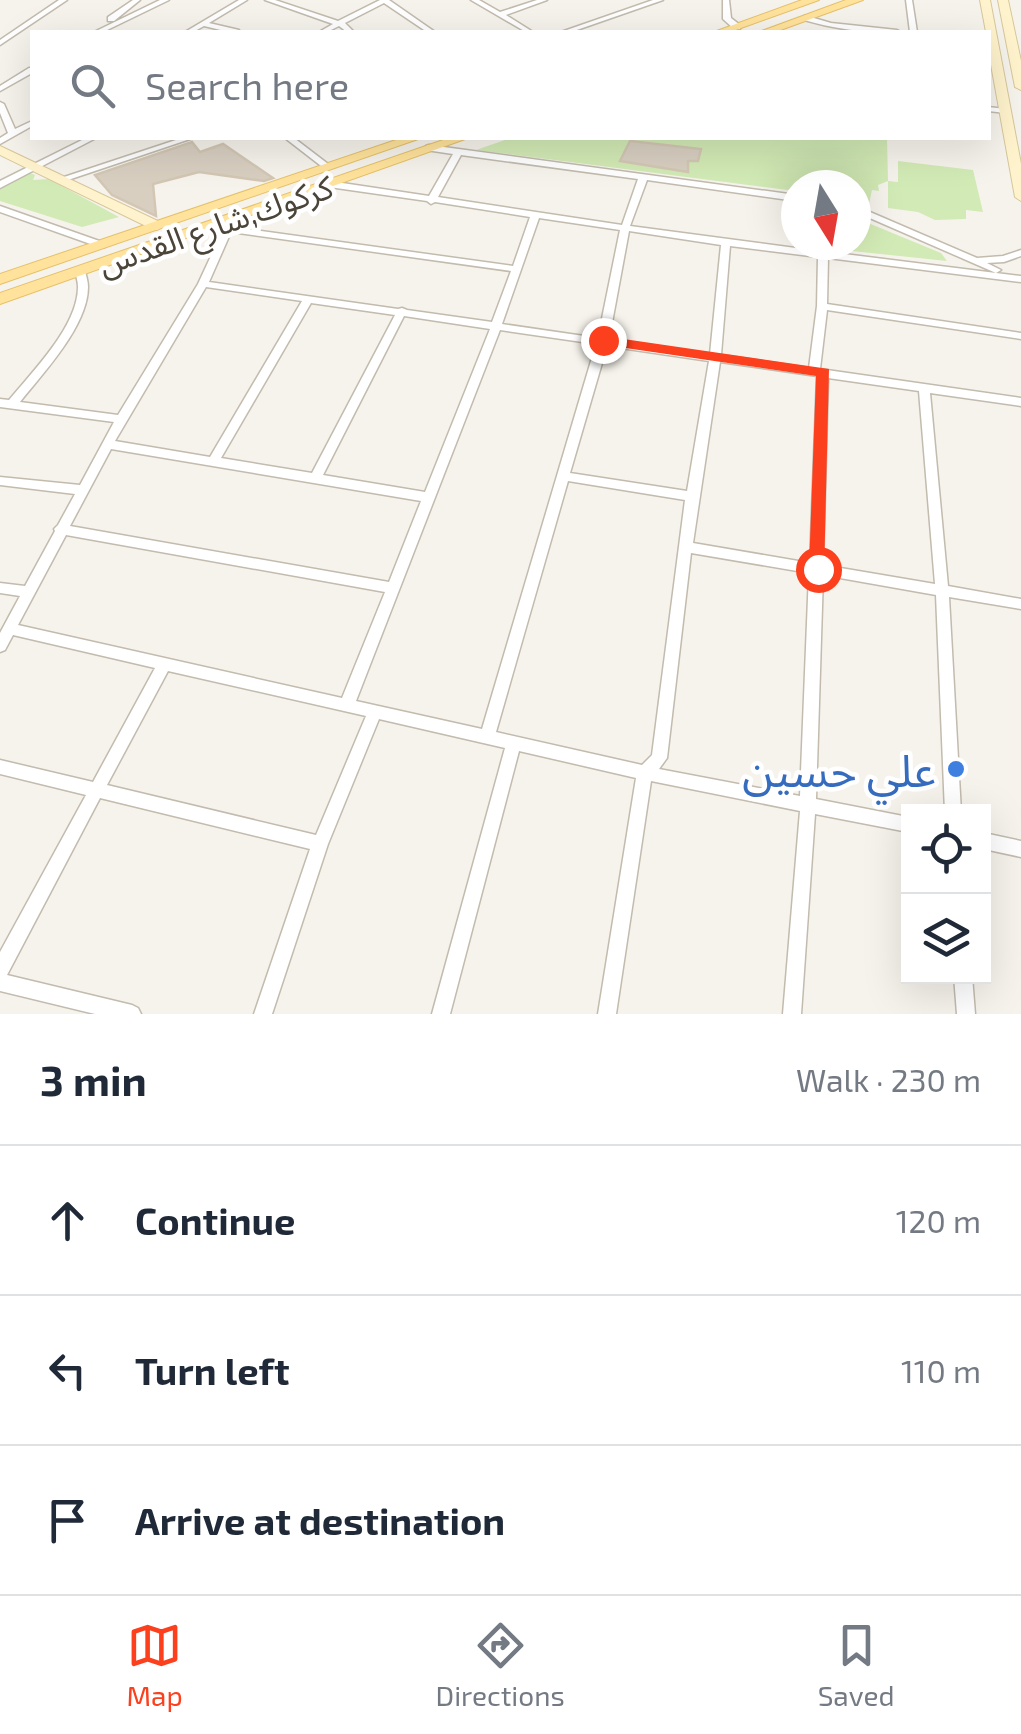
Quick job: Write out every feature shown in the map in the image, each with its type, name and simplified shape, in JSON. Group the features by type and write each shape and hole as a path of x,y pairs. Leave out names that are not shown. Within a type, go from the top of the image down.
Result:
{"main road":[{"path":"726,30 794,3 812,0"},
{"path":"771,30 857,0"},
{"name":"كركوك,شارع القدس","path":"0,279 408,140"},
{"name":"كركوك,شارع القدس","path":"0,299 231,223 455,140"},
{"path":"34,268 46,283"}],"street":[{"path":"0,44 64,0"},
{"path":"99,30 137,0"},
{"path":"100,30 166,0"},
{"path":"193,30 244,0"},
{"path":"268,0 341,24 348,30"},
{"path":"327,30 384,0 429,30"},
{"path":"474,0 527,30"},
{"path":"499,14 544,0"},
{"path":"570,30 660,0"},
{"path":"726,0 728,19 737,26"},
{"path":"910,0 914,30"},
{"path":"985,0 989,30"},
{"path":"1003,0 1021,87"},
{"path":"807,18 830,25 878,30"},
{"path":"204,24 228,30"},
{"path":"1012,29 1021,24"},
{"path":"0,89 30,71"},
{"path":"994,71 1006,111 1020,190"},
{"path":"0,76 16,80"},
{"path":"0,104 12,134"},
{"path":"991,109 1006,111"},
{"path":"0,141 30,125"},
{"path":"0,185 88,140"},
{"path":"59,180 183,140"},
{"path":"292,140 328,167"},
{"path":"429,148 781,196"},
{"path":"0,150 157,226"},
{"path":"431,202 457,154"},
{"path":"486,737 603,340 625,228 644,178"},
{"path":"329,184 726,243 781,246"},
{"path":"0,208 102,245"},
{"path":"348,706 498,324 535,216"},
{"path":"871,216 1018,278"},
{"path":"0,646 121,419 204,284 231,223 516,269"},
{"path":"607,1014 645,772 659,758 726,243"},
{"path":"970,259 1004,259 1021,252"},
{"path":"871,256 1018,278"},
{"path":"964,270 976,268 970,259"},
{"path":"792,1014 808,805 818,569 818,371 823,260"},
{"path":"80,271 85,288 80,308 6,403 121,419"},
{"path":"204,284 1021,402"},
{"path":"214,462 309,298"},
{"path":"822,306 1021,336"},
{"path":"316,478 402,311"},
{"path":"924,389 942,590 953,804"},
{"path":"109,444 427,497"},
{"path":"563,476 692,496"},
{"path":"0,481 82,490"},
{"path":"60,529 392,588"},
{"path":"686,546 1021,604"},
{"path":"0,588 28,592"},
{"path":"10,629 645,772 901,824"},
{"path":"0,970 164,664"},
{"path":"263,1014 320,844 375,712"},
{"path":"441,1014 514,743"},
{"path":"0,767 320,844"},
{"path":"991,843 1021,849"},
{"path":"0,982 102,1011 132,1014"},
{"path":"964,984 966,1014"}],"green space":[{"path":"505,140 887,140 888,181 878,185 879,191 872,190 871,195 871,170 781,170 781,189 476,150"},
{"path":"898,161 973,170 983,212 966,210 966,219 935,220 918,212 888,208 888,181 898,182"},
{"path":"27,172 35,175 33,180 49,179 119,217 82,227 0,201 0,187"},
{"path":"871,224 941,253 947,261 871,253"}],"building":[{"path":"630,141 701,149 698,161 688,161 688,172 620,161"},
{"path":"192,142 200,152 223,144 273,178 264,181 199,172 153,184 156,216 112,195 95,175"}],"place":[{"name":"علي حسين","path":"956,769"}],"route":[{"path":"603,340 824,372 818,569"}]}
